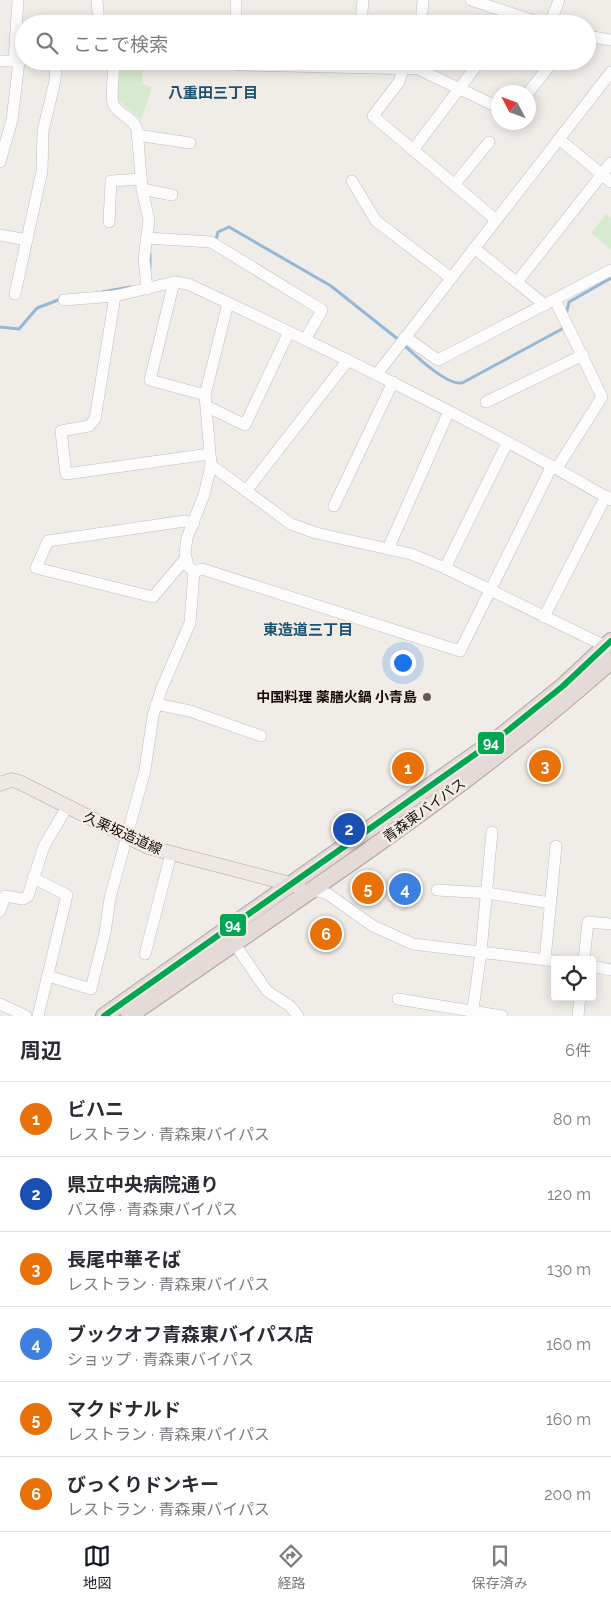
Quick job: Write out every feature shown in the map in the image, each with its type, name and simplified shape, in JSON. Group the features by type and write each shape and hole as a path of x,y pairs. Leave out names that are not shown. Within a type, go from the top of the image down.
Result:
{"highway":[{"name":"青森東バイパス","path":"104,1016 501,736 609,649"},
{"name":"青森東バイパス","path":"129,1016 433,803 518,740 609,649"}],"main road":[{"name":"久栗坂造道線","path":"0,784 11,780 19,782 148,847 310,889"}],"street":[{"path":"18,0 18,15"},
{"path":"97,0 98,15"},
{"path":"236,0 236,15"},
{"path":"362,15 363,0"},
{"path":"421,15 422,0"},
{"path":"471,0 503,15"},
{"path":"553,15 559,0"},
{"path":"596,38 611,40"},
{"path":"0,61 15,61"},
{"path":"0,162 12,120 18,70"},
{"path":"15,294 42,171 43,131 55,70"},
{"path":"114,70 112,98 114,106 133,120 137,134 141,184 149,220 144,259 147,289"},
{"path":"403,70 400,82 373,116 496,220"},
{"path":"427,70 459,89 491,104"},
{"path":"414,150 473,70"},
{"path":"534,85 546,70"},
{"path":"377,374 611,72"},
{"path":"137,134 190,143"},
{"path":"559,139 606,178"},
{"path":"454,185 489,142"},
{"path":"517,282 606,178 611,163"},
{"path":"109,222 111,181 141,184 172,195"},
{"path":"352,181 376,221 451,278"},
{"path":"0,235 27,240"},
{"path":"147,238 211,242 322,310 305,340"},
{"path":"194,572 202,569 460,651 554,467 602,397 583,355 550,302 517,282 474,248"},
{"path":"405,337 438,360 611,270"},
{"path":"174,282 150,380 205,395"},
{"path":"64,300 115,296 174,282 188,284 393,382 554,467 608,498 544,617"},
{"path":"115,296 95,419 89,426 62,431 66,474 210,459 246,491 291,524 316,533 411,554 490,589 609,649"},
{"path":"48,976 91,989 105,933 110,898 145,770 156,704 190,622 194,572 188,566 186,558 187,538 204,495 210,459 208,407 205,395 228,303"},
{"path":"208,407 245,424 289,332"},
{"path":"486,402 583,355"},
{"path":"246,491 348,360"},
{"path":"334,506 393,382"},
{"path":"388,549 448,411"},
{"path":"445,568 507,443"},
{"path":"186,558 153,597 36,568 48,541 186,521 194,523"},
{"path":"156,704 190,711 261,736"},
{"path":"0,911 5,896 23,899 28,896 32,878 44,846 67,807"},
{"path":"472,1013 481,952 492,832"},
{"path":"310,889 328,894 373,926 413,944 550,961 550,903 556,846"},
{"path":"145,954 171,854"},
{"path":"32,878 67,894 38,1016"},
{"path":"437,890 487,893 550,903"},
{"path":"584,956 588,922 611,924"},
{"path":"234,943 267,991 290,1006 298,1016"},
{"path":"596,967 611,970"},
{"path":"398,999 472,1013 502,1016"},
{"path":"578,1016 580,1001"},
{"path":"0,1004 26,1016"}],"green space":[{"path":"120,70 143,70 142,84 152,87 141,120 117,99"},
{"path":"606,214 611,218 611,249 591,233"}],"waterway":[{"path":"215,243 218,232 229,227 331,286 399,340"},
{"path":"150,254 150,268"},
{"path":"566,315 569,302 611,278"},
{"path":"102,292 130,287"},
{"path":"0,327 19,329 37,308 61,299"},
{"path":"404,345 440,375 462,383 562,329 563,326"}],"transit line":[{"name":"94","path":"104,1016 501,736 563,686 611,641"}],"place":[{"name":"中国料理 薬膳火鍋 小青島","path":"427,697"},
{"name":"長尾中華そば","path":"545,766"},
{"name":"ビハニ","path":"408,768"},
{"name":"県立中央病院通り","path":"349,829"},
{"name":"マクドナルド","path":"368,888"},
{"name":"ブックオフ青森東バイパス店","path":"405,889"},
{"name":"びっくりドンキー","path":"326,934"}],"district":[{"name":"八重田三丁目","path":"213,93"},
{"name":"東造道三丁目","path":"308,630"}]}
